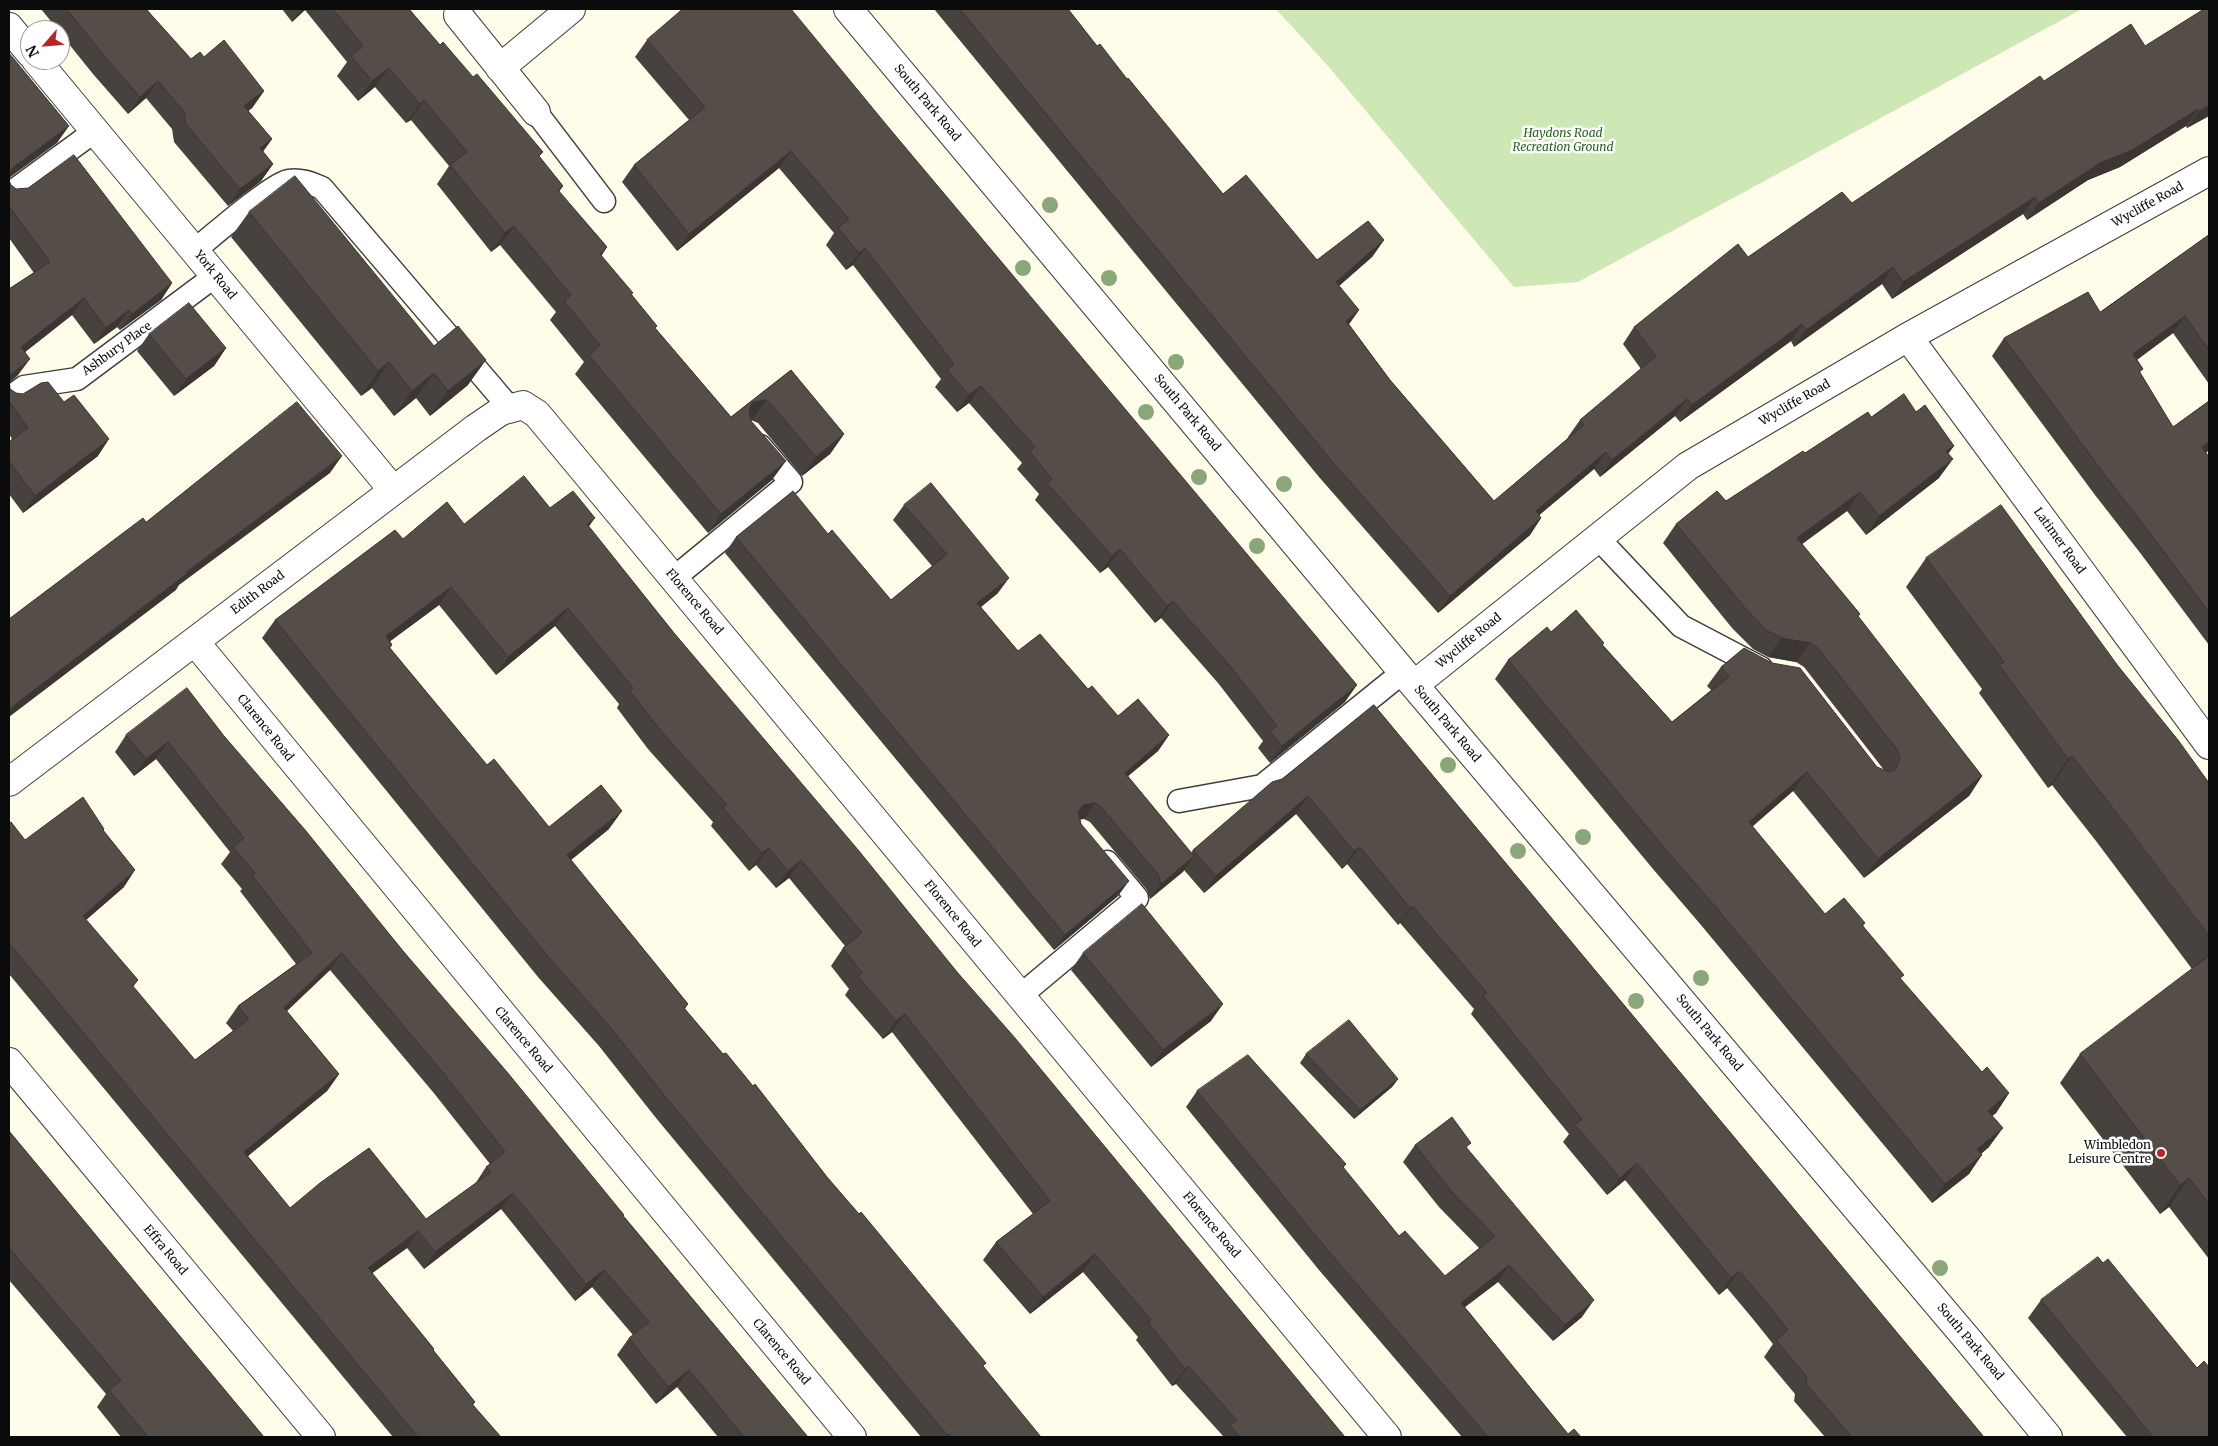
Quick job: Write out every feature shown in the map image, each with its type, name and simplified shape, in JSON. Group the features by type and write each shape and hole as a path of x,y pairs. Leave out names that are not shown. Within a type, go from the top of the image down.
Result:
{"street":[{"path":"500,68 571,9"},
{"name":"South Park Road","path":"848,9 1408,678 1893,1250 2048,1437"},
{"path":"458,15 536,112"},
{"path":"9,28 20,41"},
{"name":"York Road","path":"44,70 393,490"},
{"name":"Wycliffe Road","path":"1408,678 1598,538 1688,466 1908,337 2209,171"},
{"name":"Latimer Road","path":"1908,337 2209,746"},
{"name":"Florence Road","path":"509,407 523,405 537,414 1387,1437"},
{"name":"Edith Road","path":"9,782 393,490 476,428 509,407"},
{"name":"Clarence Road","path":"195,642 852,1437"},
{"name":"Effra Road","path":"9,1062 321,1437"}],"lane":[{"path":"536,112 604,201"},
{"path":"9,194 95,132"},
{"path":"195,250 224,225 286,182 302,180 322,188 509,407"},
{"name":"Ashbury Place","path":"9,398 24,387 76,379 215,276"},
{"path":"674,578 791,482 748,432"},
{"path":"1598,538 1682,626 1764,670 1779,672"},
{"path":"1179,801 1262,786 1408,678"},
{"path":"1020,996 1137,898 1093,846"}],"green space":[{"name":"Haydons Road Recreation Ground","path":"1276,9 2082,9 1578,282 1514,287 1328,66"}],"building":[{"path":"67,9 146,9 191,59 200,52 204,57 224,40 264,91 244,106 272,139 260,148 273,164 240,189 186,124 184,112 158,81 140,97"},
{"path":"333,9 409,9 440,45 443,42 473,77 477,74 543,152 539,156 563,186 558,190 607,247 600,254 633,293 631,294 657,326 655,328 731,417 791,370 844,434 816,457 771,404 766,400 753,402 749,409 751,421 786,461 721,514 589,355 600,345 564,301 571,295 514,226 505,233 450,165 467,152 424,100 420,104 389,68 372,81 351,56 363,46"},
{"path":"683,9 791,9 1357,685 1282,746 1270,731 1277,726 1230,666 1173,601 1167,606 1120,549 1112,556 1047,483 1052,479 1030,452 1035,447 981,386 969,395 947,370 954,364 865,248 859,253 838,228 849,219 791,151 689,234 634,165 705,107 647,40"},
{"path":"960,9 1068,9 1097,46 1100,44 1223,194 1246,175 1317,260 1368,221 1384,240 1336,282 1359,310 1346,321 1390,380 1494,501 1584,425 1580,420 1656,356 1634,327 1738,244 1748,257 1842,192 1852,203 2040,76 2044,81 2131,24 2145,46 2204,9 2209,9 2209,105 2199,111 2198,109 2132,150 2100,163 2039,203 2035,197 1903,282 1893,267 1806,330 1802,324 1692,405 1687,399 1612,460 1606,452 1536,511 1541,518 1450,596 1331,460"},
{"path":"9,53 20,66 20,70 23,70 69,126 13,167 9,176"},
{"path":"74,155 172,283 132,314 129,310 106,328 84,298 21,347 30,359 9,376 9,289 50,262 9,206 9,181 16,189 28,188"},
{"path":"295,176 434,346 458,326 486,360 448,391 434,373 412,391 389,362 378,371 249,212"},
{"path":"2209,235 2209,350 2185,316 2133,354 2143,369 2139,371 2173,427 2209,401 2209,442 2202,447 2209,457 2209,612 2004,338 2088,292 2100,312"},
{"path":"189,303 226,348 186,379 149,334"},
{"path":"9,378 10,389 16,393 23,394 41,383 48,382 64,402 74,395 109,439 35,496 9,461 9,442 28,428 9,401"},
{"path":"1904,394 1916,412 1925,405 1954,446 1946,451 1953,459 1879,516 1860,492 1797,538 1860,614 1858,616 1982,776 1878,859 1807,772 1749,822 1825,914 1844,898 1865,923 1862,925 1904,975 1900,978 1982,1072 1987,1067 2009,1093 1988,1111 2003,1128 1977,1149 1982,1155 1945,1184 1508,660 1547,627 1551,632 1576,610 1604,643 1602,645 1672,722 1729,677 1721,667 1744,648 1772,663 1800,668 1877,767 1889,772 1896,769 1900,758 1898,751 1818,648 1810,643 1782,638 1766,630 1746,609 1676,524 1717,491 1726,501 1803,451 1805,453 1868,412 1871,417"},
{"path":"297,402 342,456 186,572 188,573 9,709 9,619 143,518 146,522"},
{"path":"524,476 550,508 573,491 595,518 587,524 674,633 859,851 957,972 1015,1038 1345,1437 1240,1437 1230,1425 1237,1420 1188,1366 1185,1369 1148,1322 1151,1320 1095,1254 1043,1297 996,1242 1050,1201 905,1014 896,1021 858,977 862,973 843,948 862,933 801,860 788,871 769,848 762,853 723,808 727,805 661,731 629,690 633,688 568,608 508,657 451,587 386,636 392,645 389,647 487,765 494,759 549,827 601,785 622,811 567,855 688,1004 684,1008 723,1054 726,1053 753,1086 755,1084 827,1177 859,1214 861,1212 986,1363 983,1366 1041,1437 951,1437 949,1434 947,1435 668,1100 611,1028 550,959 275,620 395,530 403,539 447,502 464,524"},
{"path":"931,483 1009,578 977,603 1018,651 1040,634 1088,689 1092,686 1118,716 1138,699 1169,735 1125,773 1194,856 1161,884 1158,874 1101,807 1095,803 1083,805 1078,812 1081,824 1129,881 1065,935 736,537 793,491 828,534 832,530 891,600 947,554 904,505"},
{"path":"2001,505 2118,666 2178,740 2209,783 2209,936 2072,756 2068,759 1999,665 2004,662 1926,558"},
{"path":"187,688 224,736 306,831 403,951 507,1072 623,1216 808,1437 744,1437 689,1370 668,1387 629,1338 649,1322 604,1270 586,1284 513,1193 435,1252 418,1231 368,1268 475,1402 472,1404 501,1437 418,1437 9,943 9,823 11,822 25,840 83,797 103,830 135,870 83,916 138,980 132,985 195,1060 249,1019 238,1006 312,953 252,875 255,873 233,847 244,838 168,742 146,759 126,735","holes":["342,953 445,1075 505,1152 486,1167 491,1172 426,1219 369,1148 320,1183 290,1208 244,1152 339,1074 284,1008"]},
{"path":"1374,705 1984,1437 1852,1437 1806,1384 1807,1377 1776,1340 1788,1330 1765,1301 1739,1271 1731,1278 1637,1163 1620,1178 1575,1125 1582,1119 1483,996 1487,993 1413,906 1410,908 1360,847 1354,851 1308,796 1216,876 1193,850 1272,782 1282,779"},
{"path":"1142,904 1223,1004 1163,1050 1083,953"},
{"name":"Wimbledon Leisure Centre","path":"2209,956 2209,1204 2189,1178 2180,1185 2080,1054"},
{"path":"1349,1020 1398,1079 1360,1110 1306,1054"},
{"path":"1248,1055 1346,1164 1343,1167 1399,1236 1405,1231 1445,1276 1495,1236 1451,1191 1415,1145 1452,1117 1471,1143 1466,1147 1594,1300 1565,1325 1509,1265 1461,1303 1568,1434 1574,1429 1581,1437 1488,1437 1330,1253 1197,1091"},
{"path":"9,1131 264,1437 148,1437 109,1390 121,1380 9,1248"},
{"path":"2098,1257 2103,1263 2108,1259 2197,1368 2204,1361 2209,1367 2209,1437 2153,1437 2041,1300"}],"place":[{"name":"Wimbledon Leisure Centre","path":"2161,1153"}]}
